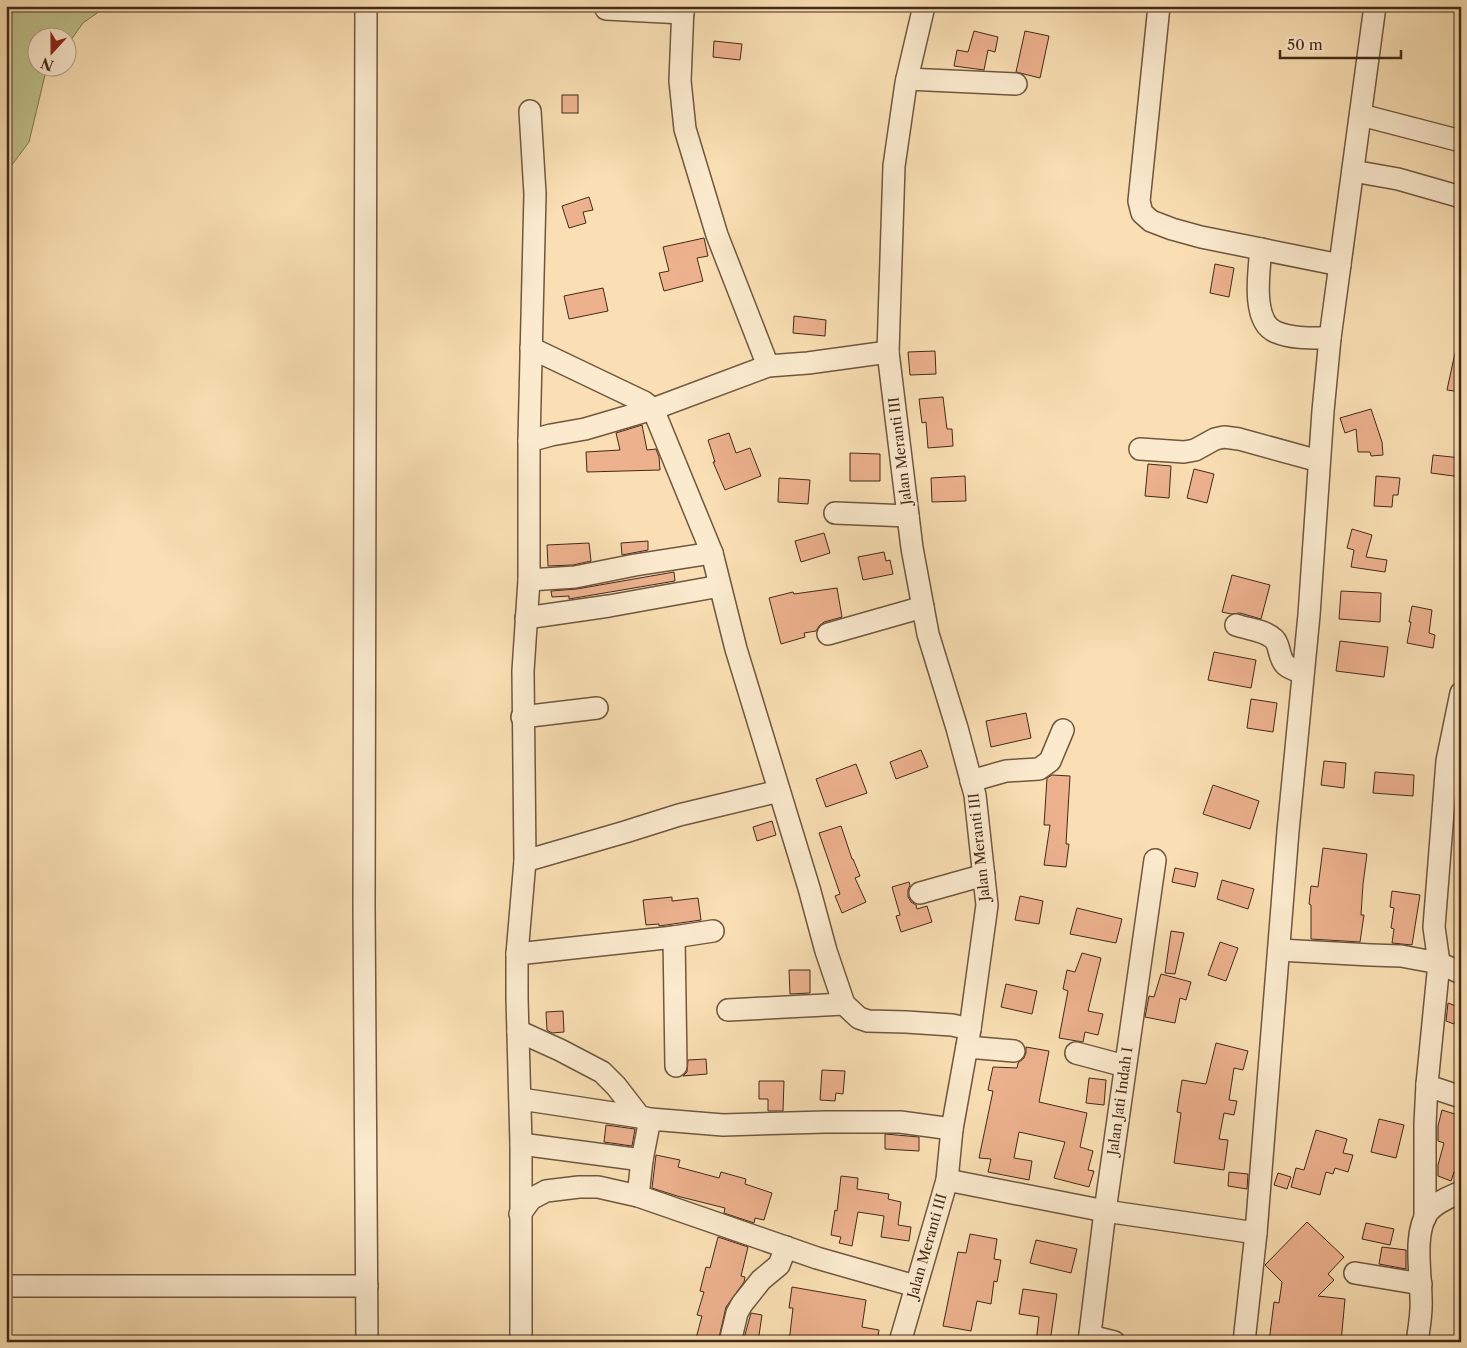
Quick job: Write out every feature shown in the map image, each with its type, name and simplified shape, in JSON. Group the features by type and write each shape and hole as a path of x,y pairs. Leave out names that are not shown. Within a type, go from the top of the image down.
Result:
{"street":[{"path":"366,6 364,916 367,1342"},
{"name":"Jalan Meranti III","path":"900,1342 947,1180 952,1129 968,1038 986,904 975,795 928,634 912,548 888,352 894,166 907,79 924,6"},
{"path":"1159,6 1139,201 1142,213 1151,221 1201,237 1340,265"},
{"path":"1244,1342 1256,1233 1330,338 1376,6"},
{"path":"606,9 683,9 680,81 685,129 718,235 768,366"},
{"path":"907,79 1016,84"},
{"path":"521,1342 521,1099 517,954 524,861 522,717 528,580 528,441 535,194 530,111"},
{"path":"1361,115 1461,141"},
{"path":"1353,171 1398,179 1461,197"},
{"path":"1261,249 1259,278 1261,317 1270,329 1285,335 1330,338"},
{"path":"531,348 644,402 652,409 712,553 736,649 809,888 826,952 844,1004 859,1018 868,1021 952,1025 968,1038 1014,1051"},
{"path":"528,441 585,429 652,409 768,366 808,363 888,352"},
{"path":"1140,449 1190,451 1224,436 1319,461"},
{"path":"835,513 908,516"},
{"path":"528,580 575,577 712,553"},
{"path":"526,618 609,606 720,586"},
{"path":"828,634 923,607"},
{"path":"1236,626 1267,634 1273,638 1277,643 1282,661 1286,666 1303,673"},
{"path":"1417,1342 1422,1302 1420,1238 1425,1218 1425,1124 1439,963 1434,928 1461,693"},
{"path":"522,717 597,708"},
{"path":"971,780 1006,771 1039,769 1050,761 1063,730"},
{"path":"524,861 679,815 779,791"},
{"name":"Jalan Jati Indah I","path":"1090,1339 1105,1211 1155,860"},
{"path":"920,892 984,875"},
{"path":"517,954 674,937 712,931"},
{"path":"674,937 676,1066"},
{"path":"1279,950 1401,956 1439,963 1461,973"},
{"path":"728,1010 844,1004"},
{"path":"518,1031 602,1072 645,1118 638,1196"},
{"path":"1076,1054 1125,1066"},
{"path":"1428,1084 1431,1087 1461,1097"},
{"path":"521,1099 645,1118 723,1125 900,1122 952,1129"},
{"path":"521,1144 642,1160"},
{"path":"947,1180 1105,1211 1256,1233"},
{"path":"520,1214 531,1199 546,1191 598,1187 638,1196 817,1258 915,1286"},
{"path":"1425,1218 1432,1208 1445,1199 1461,1192"},
{"path":"730,1342 737,1312 761,1280 779,1265 786,1247"},
{"path":"1355,1273 1421,1284"},
{"path":"6,1286 367,1286"},
{"path":"1090,1339 1114,1342"}],"green space":[{"path":"6,6 107,6 83,23 78,30 78,28 28,28 28,78 44,78 29,142 6,173"}],"building":[{"path":"974,31 998,37 995,52 988,50 984,70 954,66 957,50 968,52"},
{"path":"1025,31 1049,36 1040,78 1016,72"},
{"path":"714,41 742,44 740,60 713,57"},
{"path":"562,95 578,95 578,113 562,113"},
{"path":"589,197 593,210 583,212 586,223 569,228 562,206"},
{"path":"704,238 708,256 697,258 703,281 664,291 659,273 669,271 663,247"},
{"path":"1215,264 1234,268 1229,297 1210,293"},
{"path":"603,288 608,311 569,319 564,296"},
{"path":"794,316 826,320 825,336 793,333"},
{"path":"935,351 936,374 910,375 908,352"},
{"path":"1455,353 1461,354 1461,392 1447,390"},
{"path":"943,397 947,429 952,429 953,446 928,448 926,422 922,423 919,399"},
{"path":"1371,409 1382,442 1383,455 1371,456 1370,452 1358,452 1356,429 1345,433 1340,418"},
{"path":"642,425 647,450 656,449 660,470 587,472 586,452 620,450 616,433"},
{"path":"729,433 736,453 750,448 761,476 725,490 713,462 715,462 708,440"},
{"path":"850,453 880,454 880,481 850,481"},
{"path":"1433,455 1461,458 1461,477 1431,473"},
{"path":"1148,464 1171,466 1169,498 1145,496"},
{"path":"1194,469 1214,474 1207,503 1187,498"},
{"path":"965,476 966,501 932,502 931,478"},
{"path":"1376,476 1400,478 1398,495 1393,495 1392,507 1374,506"},
{"path":"779,478 810,480 808,504 778,502"},
{"path":"1352,529 1372,535 1366,557 1387,560 1385,572 1351,567 1354,550 1347,548"},
{"path":"824,533 830,553 801,562 795,541"},
{"path":"648,541 648,550 622,555 621,543"},
{"path":"589,543 591,561 573,565 548,566 547,545"},
{"path":"884,552 886,561 890,560 893,574 863,580 858,557"},
{"path":"674,572 675,581 569,599 569,596 552,597 551,591 577,589"},
{"path":"1232,575 1270,585 1261,619 1240,613 1222,612"},
{"path":"837,588 842,617 824,622 816,631 804,633 805,637 781,644 769,598 793,592 794,594"},
{"path":"1341,591 1381,593 1380,622 1339,619"},
{"path":"1412,606 1432,610 1429,633 1435,635 1433,648 1407,643"},
{"path":"1340,641 1388,647 1384,677 1336,671"},
{"path":"1214,652 1256,660 1251,688 1208,680"},
{"path":"1251,699 1277,703 1273,732 1247,728"},
{"path":"1026,713 1031,738 991,747 986,721"},
{"path":"921,750 928,767 896,779 890,762"},
{"path":"1324,761 1346,763 1344,788 1321,785"},
{"path":"856,764 867,793 826,807 816,779"},
{"path":"1375,772 1414,775 1413,796 1373,793"},
{"path":"1052,775 1070,776 1066,844 1069,844 1066,867 1044,865 1050,825 1044,825 1047,778"},
{"path":"1213,785 1259,801 1250,829 1203,814"},
{"path":"772,821 776,835 757,841 753,827"},
{"path":"841,826 860,876 855,878 866,902 842,913 835,896 840,894 819,833"},
{"path":"1323,848 1367,854 1361,915 1364,915 1360,942 1311,939 1311,905 1309,904 1311,886 1318,887"},
{"path":"1175,868 1198,873 1195,887 1172,882"},
{"path":"1222,880 1254,889 1248,909 1217,899"},
{"path":"909,882 908,897 916,905 917,909 927,906 932,922 901,932 896,916 900,915 892,887"},
{"path":"1392,891 1420,895 1412,945 1392,943 1394,929 1391,928 1394,908 1390,907"},
{"path":"1020,896 1043,901 1039,924 1015,920"},
{"path":"672,897 672,901 698,898 701,920 659,926 659,924 646,925 643,900"},
{"path":"1077,908 1122,919 1116,943 1070,934"},
{"path":"1171,931 1184,933 1175,974 1165,973"},
{"path":"1220,942 1238,948 1226,981 1208,975"},
{"path":"1082,953 1101,958 1088,1011 1103,1014 1098,1035 1085,1032 1083,1042 1059,1038 1068,991 1063,989 1067,970 1075,972"},
{"path":"789,970 810,970 810,993 790,994"},
{"path":"1161,974 1191,982 1186,1000 1180,998 1175,1023 1145,1017 1149,996 1154,997"},
{"path":"1006,984 1037,991 1032,1014 1001,1007"},
{"path":"1448,1003 1461,1008 1454,1024 1446,1021"},
{"path":"563,1011 564,1032 552,1033 547,1030 546,1012"},
{"path":"1216,1043 1248,1051 1243,1070 1234,1068 1229,1100 1237,1101 1234,1115 1224,1113 1219,1139 1228,1140 1224,1170 1174,1163 1181,1113 1177,1112 1182,1080 1206,1084"},
{"path":"1026,1047 1049,1051 1039,1102 1087,1113 1080,1147 1093,1151 1088,1170 1094,1171 1089,1187 1054,1178 1065,1142 1019,1132 1014,1158 1032,1161 1029,1180 988,1172 991,1159 979,1158 993,1091 988,1090 993,1067 1017,1068 1018,1063 1024,1058"},
{"path":"706,1059 707,1074 683,1076 687,1072 688,1060"},
{"path":"822,1070 845,1071 843,1094 836,1093 835,1101 820,1100"},
{"path":"1089,1078 1106,1080 1104,1105 1086,1103"},
{"path":"759,1081 784,1081 783,1111 768,1111 768,1099 759,1099"},
{"path":"1442,1110 1461,1116 1461,1174 1454,1172 1451,1181 1438,1176 1438,1165 1444,1143 1438,1141 1438,1126"},
{"path":"1379,1119 1404,1125 1396,1158 1371,1152"},
{"path":"606,1125 635,1129 632,1146 604,1142"},
{"path":"1316,1130 1347,1139 1343,1153 1353,1155 1348,1172 1335,1168 1333,1174 1326,1172 1320,1195 1291,1187 1296,1168 1304,1170"},
{"path":"885,1134 919,1137 919,1151 885,1149"},
{"path":"656,1155 680,1160 678,1167 719,1178 721,1172 746,1179 745,1184 772,1193 764,1220 755,1218 754,1223 724,1213 725,1208 652,1188"},
{"path":"1229,1172 1248,1174 1247,1189 1228,1186"},
{"path":"1278,1173 1291,1177 1287,1189 1274,1185"},
{"path":"841,1176 858,1178 857,1189 889,1194 888,1199 901,1202 898,1225 911,1227 909,1241 881,1237 884,1216 858,1212 852,1246 839,1243 841,1237 831,1235 835,1210 837,1211"},
{"path":"1307,1222 1344,1257 1328,1274 1334,1280 1318,1296 1345,1299 1341,1342 1269,1342 1274,1302 1279,1303 1282,1282 1265,1265"},
{"path":"1366,1223 1394,1229 1390,1245 1362,1239"},
{"path":"970,1234 997,1239 994,1259 1001,1260 997,1282 994,1281 991,1304 977,1301 971,1331 943,1326 958,1252 966,1253"},
{"path":"718,1237 748,1247 741,1276 745,1277 744,1282 726,1307 718,1342 695,1342 702,1316 697,1315 704,1292 700,1291 706,1267 710,1268"},
{"path":"1036,1240 1077,1249 1071,1273 1030,1263"},
{"path":"1382,1247 1406,1250 1406,1269 1379,1264"},
{"path":"792,1287 866,1300 862,1327 879,1330 877,1342 789,1342 793,1308 789,1308"},
{"path":"1023,1289 1057,1294 1050,1342 1036,1342 1039,1317 1019,1314"},
{"path":"751,1313 762,1315 758,1342 743,1342"}]}
